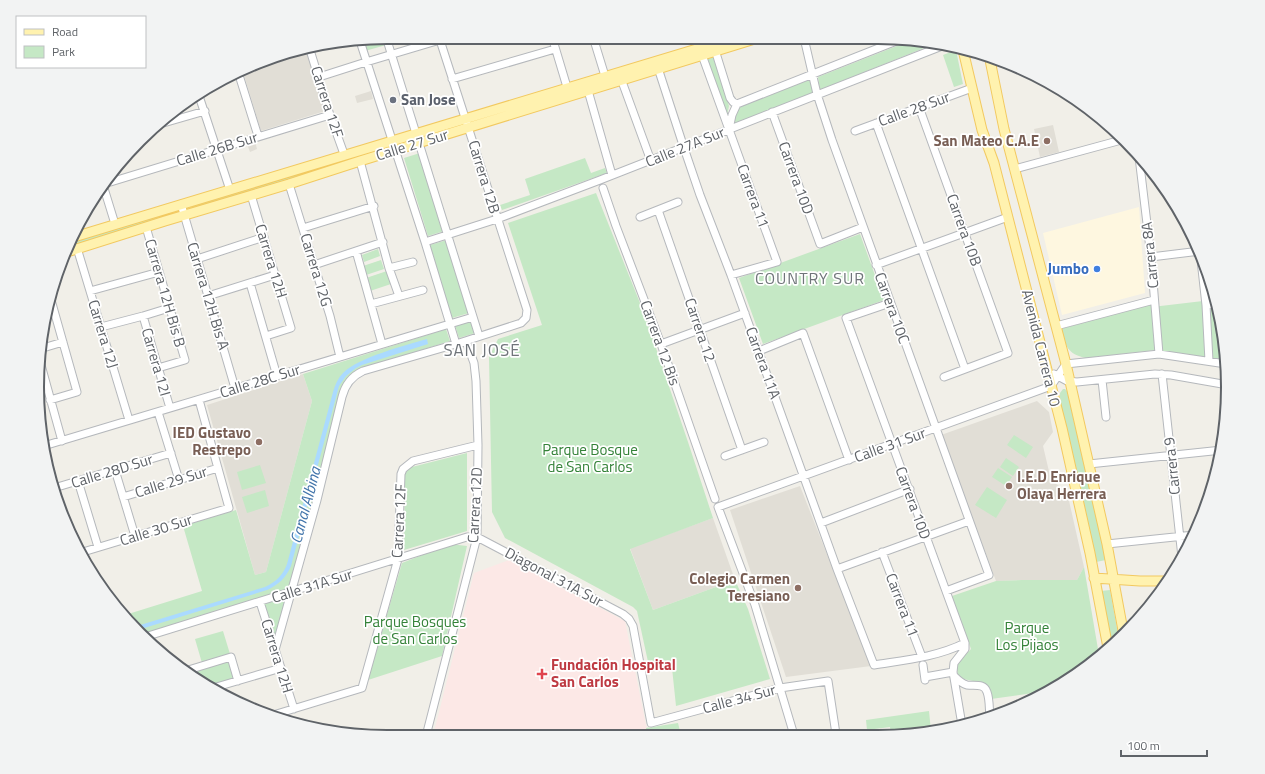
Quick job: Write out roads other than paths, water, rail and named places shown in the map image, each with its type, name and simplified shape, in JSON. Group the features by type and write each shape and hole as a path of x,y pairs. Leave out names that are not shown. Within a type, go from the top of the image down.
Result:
{"main road":[{"name":"Calle 27 Sur","path":"657,65 702,55 713,44"},
{"name":"Calle 27 Sur","path":"73,250 468,128 586,86 657,65 713,44"},
{"name":"Avenida Carrera 10","path":"964,55 982,130 994,162 1062,428 1107,642"},
{"name":"Avenida Carrera 10","path":"991,63 1004,126 1066,364 1107,544 1123,628"},
{"name":"Calle 27 Sur","path":"79,235 466,118 568,88 586,86 605,76 620,76"},
{"path":"1094,578 1161,581"}],"street":[{"path":"275,650 316,500 343,393 351,380 358,373 363,371 479,336 388,44"},
{"path":"319,77 424,44"},
{"name":"Carrera 12B","path":"442,44 527,310 526,318 521,323 479,336"},
{"path":"554,44 568,88"},
{"path":"595,44 605,76"},
{"path":"713,44 730,98 737,104"},
{"name":"Carrera 10C","path":"805,44 817,94 876,265 989,575 946,590"},
{"path":"729,130 732,114 737,104 813,75 884,44"},
{"path":"361,45 396,150 456,344"},
{"path":"452,79 555,49"},
{"name":"Calle 27A Sur","path":"425,242 497,219 684,148 817,94 934,49"},
{"name":"Carrera 12F","path":"311,53 344,154"},
{"name":"Carrera 11","path":"702,55 777,262 731,275"},
{"name":"Carrera 11A","path":"657,65 684,148 837,569 874,664 922,657"},
{"path":"620,76 650,161"},
{"path":"240,77 258,136"},
{"path":"586,86 612,175"},
{"name":"Calle 28 Sur","path":"855,131 972,88"},
{"path":"200,99 230,190"},
{"name":"Carrera 10B","path":"919,107 1008,353 964,369"},
{"path":"170,121 205,112"},
{"name":"Carrera 10D","path":"772,112 820,244 863,227"},
{"name":"Calle 26B Sur","path":"113,181 330,115"},
{"path":"876,123 964,369 944,376"},
{"path":"1015,169 1118,142"},
{"path":"360,161 374,206 389,268 399,296"},
{"name":"Carrera 8A","path":"1140,166 1151,257 1159,354"},
{"name":"Carrera 12G","path":"289,184 340,357"},
{"name":"Carrera 12 Bis","path":"603,188 661,344 715,499"},
{"path":"106,191 115,224"},
{"name":"Carrera 12H","path":"251,195 291,328 266,336"},
{"path":"640,217 678,202"},
{"name":"Carrera 12H Bis A","path":"181,204 235,388"},
{"path":"303,228 374,206"},
{"name":"Carrera 12","path":"658,210 742,450"},
{"path":"876,265 1008,217"},
{"name":"Carrera 12H Bis B","path":"146,226 184,360 158,368"},
{"path":"197,259 264,237"},
{"path":"314,265 383,242"},
{"name":"Carrera 12J","path":"77,248 129,420"},
{"path":"356,251 382,344"},
{"path":"1151,257 1193,252"},
{"path":"389,268 413,262"},
{"path":"90,291 159,272"},
{"path":"208,296 275,275"},
{"path":"1203,277 1209,361"},
{"path":"250,283 277,376"},
{"path":"371,304 424,290"},
{"path":"1056,326 1154,300"},
{"name":"Carrera 10D","path":"890,303 846,318 891,444 910,489 926,538 965,643"},
{"path":"1206,305 1210,305"},
{"path":"101,327 169,308"},
{"path":"50,400 77,392 53,310"},
{"path":"661,344 745,313"},
{"name":"Carrera 12I","path":"143,316 170,408"},
{"name":"Calle 28C Sur","path":"49,444 473,317"},
{"path":"758,351 803,333 849,460"},
{"name":"Carrera 12D","path":"428,730 477,537 478,446 476,381 474,363 466,341"},
{"path":"47,347 63,342"},
{"path":"1051,386 1066,364 1159,354 1220,363"},
{"path":"1046,365 1057,377 1070,382 1162,374 1221,384"},
{"name":"Carrera 9","path":"1162,374 1181,547"},
{"path":"44,378 62,440"},
{"path":"1102,380 1106,417"},
{"name":"Calle 31 Sur","path":"780,688 754,605 718,507 891,444 937,429 1051,386"},
{"path":"199,400 218,468"},
{"name":"Carrera 12I","path":"158,412 179,480"},
{"path":"726,456 764,442"},
{"name":"Carrera 12F","path":"294,709 362,688 398,559 401,474 403,469 413,462 478,446"},
{"path":"1088,464 1215,451"},
{"name":"Calle 28D Sur","path":"59,487 171,453"},
{"name":"Calle 29 Sur","path":"123,497 218,468"},
{"name":"Calle 30 Sur","path":"86,551 229,508 218,468"},
{"path":"115,470 134,536"},
{"path":"78,481 98,547"},
{"path":"821,523 910,489"},
{"path":"837,569 882,552 926,538 969,521"},
{"path":"1107,544 1188,535"},
{"name":"Calle 31A Sur","path":"150,635 468,537 477,537"},
{"name":"Diagonal 31A Sur","path":"477,537 623,614 629,619 632,626 651,723"},
{"name":"Carrera 11","path":"882,552 922,657"},
{"name":"Carrera 12H","path":"260,602 294,709"},
{"path":"922,657 951,650 965,643 965,650 954,664 953,674 961,719"},
{"path":"192,669 231,657 238,681"},
{"path":"923,665 925,679 953,674"},
{"path":"219,686 281,668"},
{"path":"953,674 962,683 981,686 984,688 987,693 989,712"},
{"name":"Calle 34 Sur","path":"651,723 780,688 828,681 835,730"},
{"path":"780,688 793,730"},
{"path":"280,713 294,709"}],"water":[{"name":"Canal Albina","path":"427,339 428,344 356,368 346,376 339,386 291,566 281,581 267,590 143,628 140,625 265,587 279,578 287,564 333,392 338,379 350,367 382,353"}],"place":[{"name":"San Jose","path":"393,100"},
{"name":"San Mateo C.A.E","path":"1047,141"},
{"name":"Jumbo","path":"1097,269"},
{"name":"IED Gustavo Restrepo","path":"259,442"},
{"name":"I.E.D Enrique Olaya Herrera","path":"1009,486"},
{"name":"Colegio Carmen Teresiano","path":"798,588"},
{"name":"Fundación Hospital San Carlos","path":"542,674"}],"district":[{"name":"COUNTRY SUR","path":"810,278"},
{"name":"SAN JOSÉ","path":"482,350"}],"park label":[{"name":"Parque Bosque de San Carlos","path":"590,458"},
{"name":"Parque Bosques de San Carlos","path":"415,630"},
{"name":"Parque Los Pijaos","path":"1027,636"}]}
